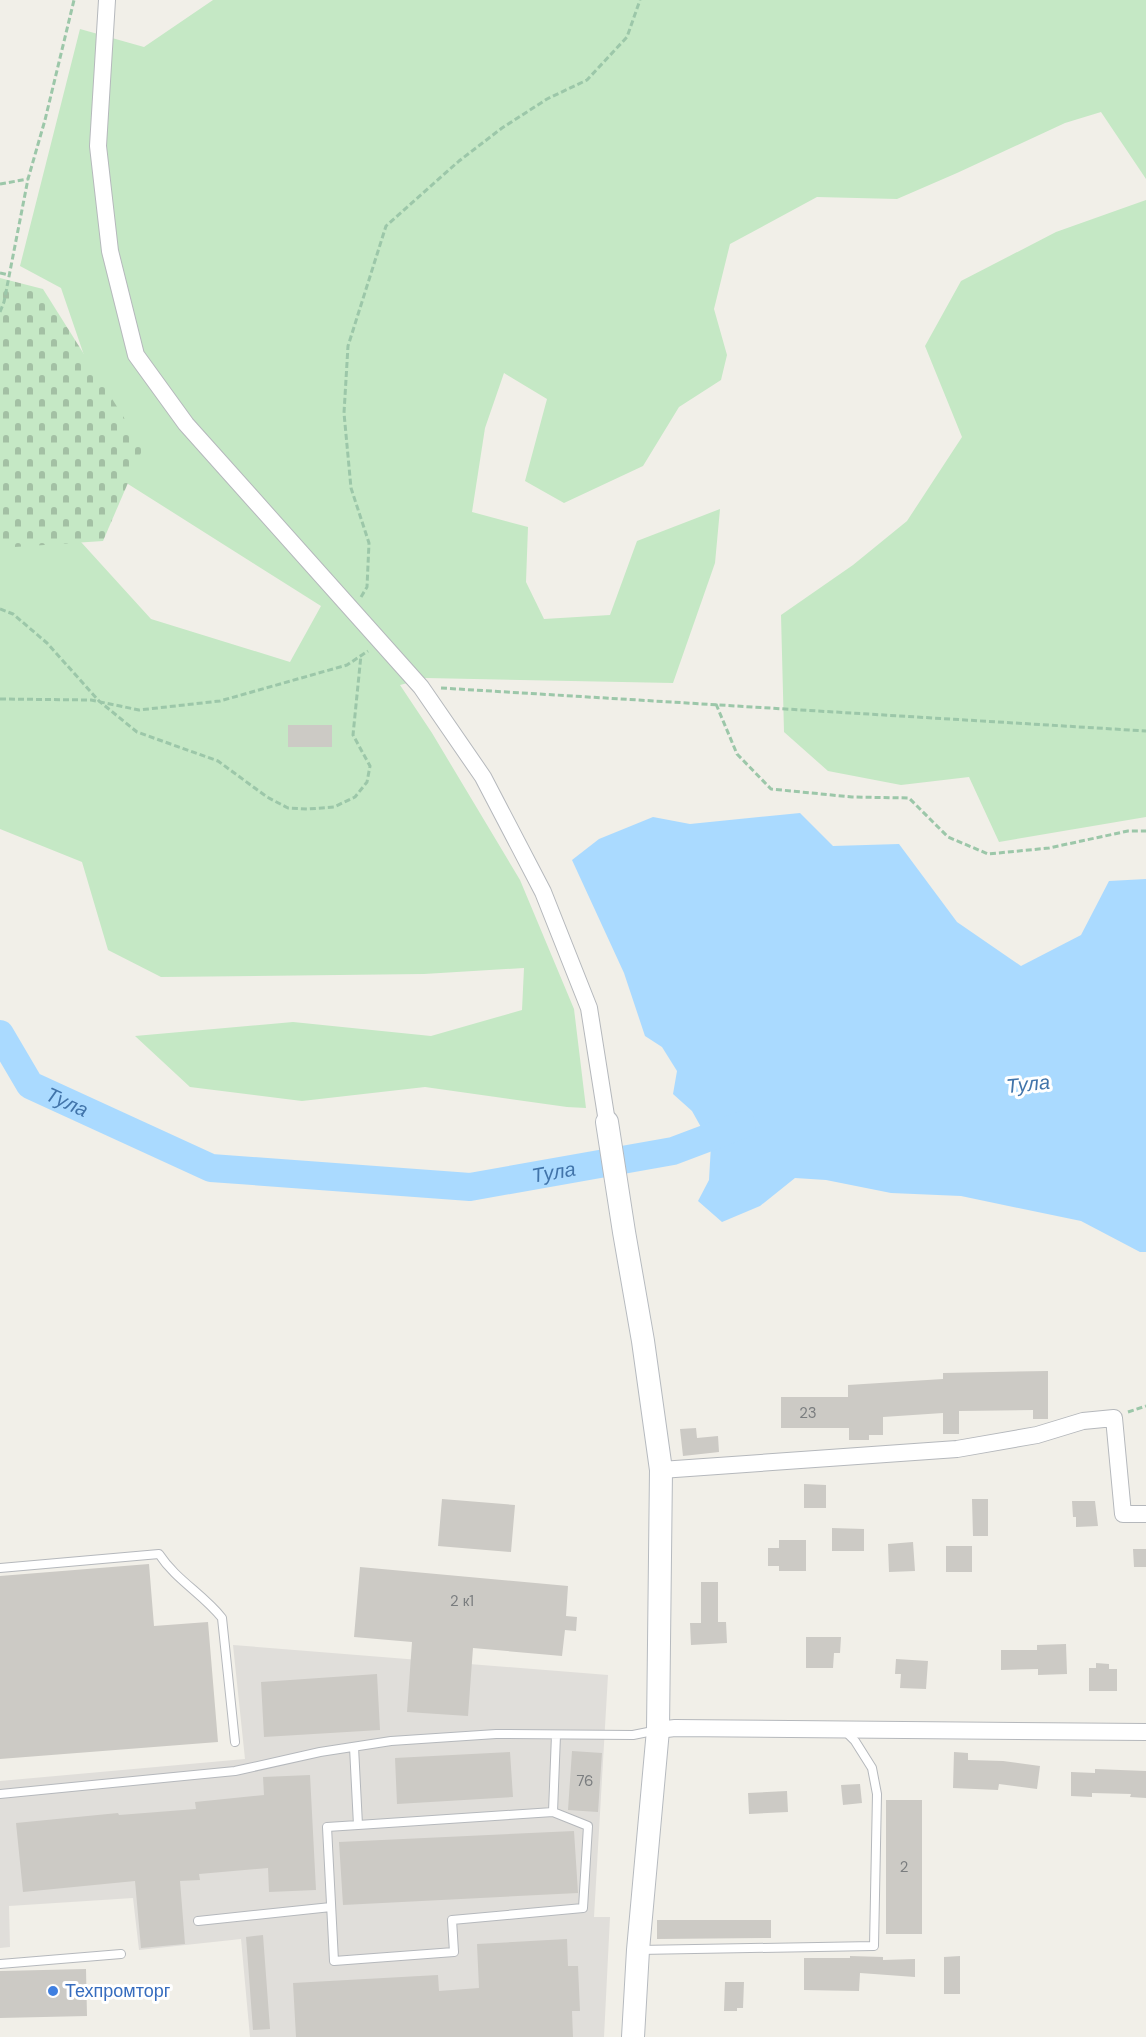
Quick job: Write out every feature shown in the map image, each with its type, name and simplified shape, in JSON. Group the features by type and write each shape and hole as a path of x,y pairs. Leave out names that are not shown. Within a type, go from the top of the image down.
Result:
{"street":[{"path":"107,0 98,147 110,251 136,355 186,424 421,687 483,777 543,892 589,1008 624,1232 644,1341 661,1470 658,1730 638,1950 633,2037"},
{"path":"661,1470 957,1449 1037,1435 1083,1421 1114,1418 1123,1514 1146,1514"},
{"path":"658,1730 675,1728 1146,1732"}],"lane":[{"path":"0,1568 159,1554 169,1569 222,1618 236,1742"},
{"path":"638,1950 874,1946 877,1794 872,1768 855,1741 843,1729"},
{"path":"0,1794 235,1772 299,1756 391,1741 496,1734 633,1735 658,1730"},
{"path":"553,1812 556,1735"},
{"path":"354,1747 358,1825"},
{"path":"553,1812 588,1826 583,1908 452,1920 454,1952 334,1961 327,1827 358,1825 553,1812"},
{"path":"198,1922 331,1907"},
{"path":"0,1964 122,1954"}],"path":[{"path":"0,312 4,302 28,179 74,0"},
{"path":"352,609 368,587 369,543 351,488 344,413 348,346 386,225 459,161 502,128 547,99 587,80 627,37 640,0"},
{"path":"0,184 28,179"},
{"path":"0,273 9,275"},
{"path":"0,609 13,615 47,643 99,702 137,732 218,761 288,808 334,807 355,797 367,782 370,766 353,735 361,655"},
{"path":"0,699 99,702 139,710 220,701 347,664 381,642"},
{"path":"421,687 1146,731"},
{"path":"716,704 737,754 771,789 852,797 909,798 948,837 988,854 1048,848 1128,831 1146,831"}],"shaded area":[{"path":"233,1645 608,1675 594,1917 610,1917 604,2037 250,2037 241,1939 139,1950 133,1898 9,1906 10,1947 0,1948 0,1781 245,1759"}],"green space":[{"path":"213,0 1146,0 1146,179 1101,112 1065,123 897,199 817,197 730,244 714,309 727,355 721,380 679,407 643,466 564,503 525,481 547,399 504,373 485,428 472,512 528,527 526,582 544,619 610,615 637,541 720,509 715,563 673,683 426,678 400,685 432,733 520,880 574,1009 586,1108 425,1087 302,1101 190,1087 135,1036 293,1022 431,1036 522,1010 524,968 424,974 161,977 108,950 82,862 0,829 0,530 81,542 151,619 290,662 321,606 128,484 61,288 20,266 80,29 144,47"},
{"path":"1146,200 1146,817 999,842 969,777 901,785 828,771 784,732 781,615 853,565 907,521 962,437 925,346 961,281 1056,232"},
{"path":"0,278 43,289 143,448 103,541 0,548"}],"water":[{"path":"800,813 833,846 899,844 957,922 1021,966 1081,935 1109,881 1146,879 1146,1252 1140,1252 1081,1221 961,1196 891,1193 826,1180 795,1178 760,1206 722,1222 698,1201 709,1180 711,1145 692,1111 673,1094 677,1071 662,1047 645,1036 624,973 572,860 599,839 653,817 690,824"}],"building":[{"path":"288,725 332,725 332,747 288,747"},
{"path":"1048,1371 1048,1419 1033,1419 1033,1410 959,1411 959,1434 943,1434 943,1413 883,1417 883,1435 869,1435 869,1440 849,1440 849,1428 781,1428 781,1397 848,1397 848,1385 943,1379 943,1373"},
{"path":"696,1428 697,1438 718,1436 719,1452 683,1456 680,1429"},
{"path":"804,1484 826,1485 826,1508 804,1508"},
{"path":"442,1499 515,1505 511,1552 438,1546"},
{"path":"972,1499 988,1499 988,1536 973,1536"},
{"path":"1072,1501 1095,1501 1098,1526 1076,1527"},
{"path":"832,1528 864,1529 864,1551 832,1551"},
{"path":"779,1540 806,1540 806,1571 779,1571 779,1566 768,1566 768,1548 779,1548"},
{"path":"913,1542 915,1571 889,1572 888,1544"},
{"path":"946,1546 972,1546 972,1572 946,1572"},
{"path":"1133,1549 1146,1549 1146,1567 1134,1567"},
{"path":"149,1564 154,1626 208,1622 218,1742 0,1759 0,1576"},
{"path":"360,1567 568,1586 566,1616 577,1617 576,1631 565,1630 562,1656 473,1648 468,1716 407,1712 412,1642 354,1637"},
{"path":"701,1582 718,1582 718,1622 726,1622 727,1643 691,1645 690,1623 701,1623"},
{"path":"806,1637 841,1637 840,1653 834,1653 833,1668 806,1668"},
{"path":"1066,1644 1067,1674 1038,1675 1038,1669 1001,1670 1001,1650 1037,1650 1037,1645"},
{"path":"896,1659 928,1661 926,1689 900,1688 901,1674 895,1674"},
{"path":"1096,1663 1109,1664 1109,1669 1117,1669 1117,1691 1089,1691 1089,1668 1096,1668"},
{"path":"377,1674 380,1730 264,1737 261,1682"},
{"path":"572,1751 602,1753 598,1812 568,1810"},
{"path":"510,1752 513,1797 397,1804 395,1758"},
{"path":"954,1752 968,1753 968,1760 1003,1761 1040,1766 1037,1789 999,1784 998,1790 953,1788"},
{"path":"1095,1769 1146,1771 1146,1798 1130,1797 1131,1794 1092,1793 1092,1797 1071,1796 1071,1772 1095,1773"},
{"path":"310,1775 316,1890 269,1892 268,1868 199,1874 200,1880 180,1881 185,1944 141,1948 135,1881 23,1892 16,1823 118,1813 119,1815 196,1809 195,1802 264,1795 263,1777"},
{"path":"860,1784 862,1803 843,1805 841,1785"},
{"path":"787,1791 788,1812 749,1814 748,1793"},
{"path":"886,1800 922,1800 922,1934 886,1934"},
{"path":"574,1831 578,1893 343,1905 339,1842"},
{"path":"657,1920 771,1920 771,1938 657,1939"},
{"path":"263,1935 270,2029 253,2030 246,1937"},
{"path":"567,1939 568,1966 578,1966 580,2011 572,2011 573,2037 296,2037 293,1983 438,1975 439,1991 479,1988 477,1944"},
{"path":"850,1956 883,1957 883,1960 915,1959 915,1977 860,1973 859,1991 804,1990 804,1958 850,1958"},
{"path":"960,1956 960,1994 944,1994 944,1957"},
{"path":"86,1969 87,2016 0,2018 0,1971"},
{"path":"725,1982 744,1982 743,2008 737,2008 737,2011 724,2011"}],"waterway":[{"name":"Тула","path":"0,1034 30,1085 211,1168 470,1187 673,1151 742,1125"}],"place":[{"name":"Техпромторг","path":"53,1991"}]}
